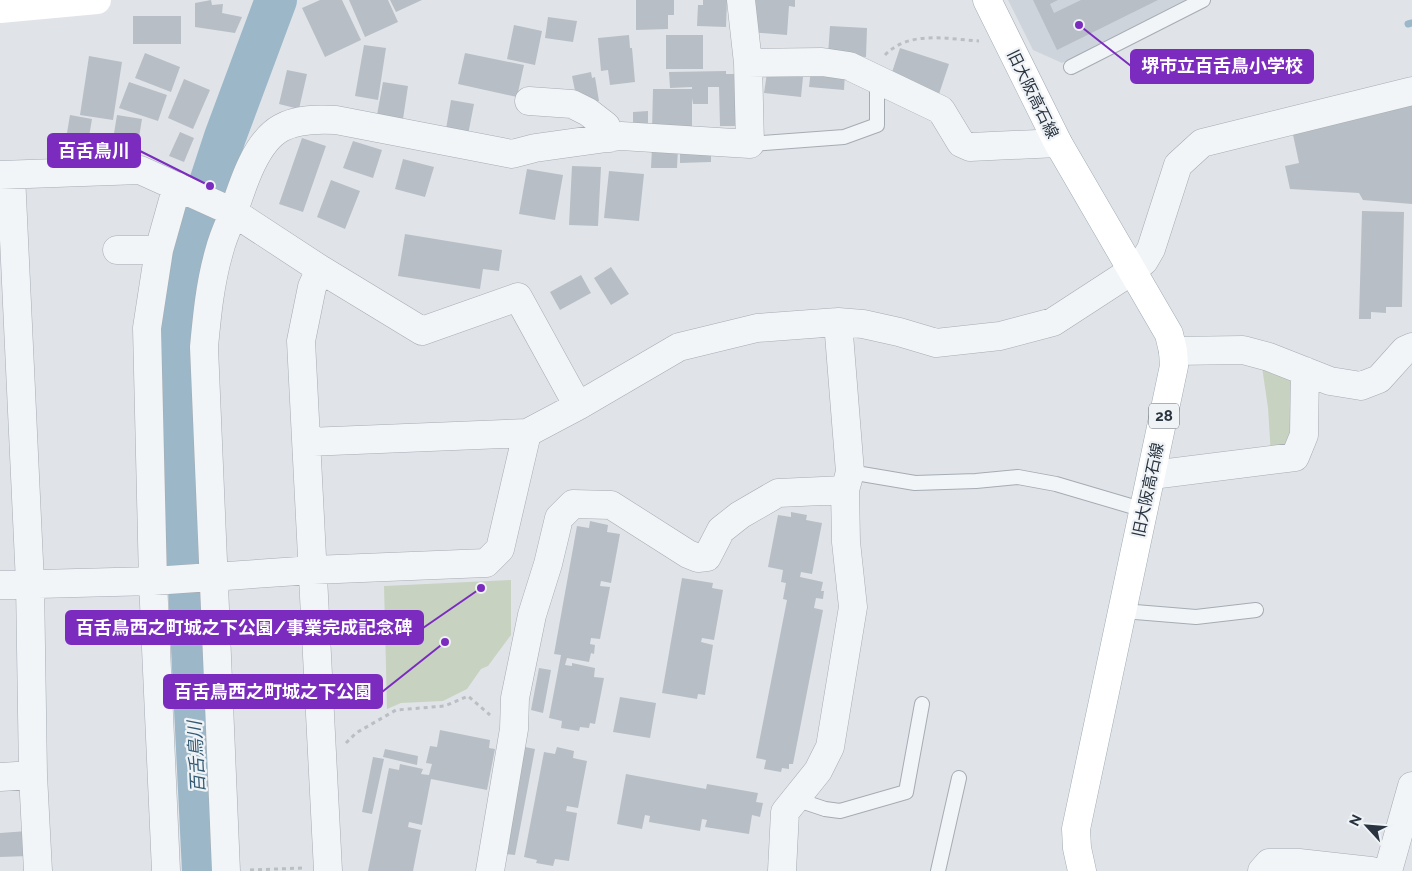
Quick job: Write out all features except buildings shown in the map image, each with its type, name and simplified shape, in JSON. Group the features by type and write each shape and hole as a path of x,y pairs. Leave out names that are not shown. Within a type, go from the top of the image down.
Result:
{"main road":[{"path":"0,9 97,0"},
{"name":"旧大阪高石線","path":"987,0 1058,144 1169,334 1173,351 1174,366 1152,475 1076,829 1077,848 1082,871"}],"street":[{"path":"237,870 208,577 204,346 208,303 228,210 261,148 270,136 280,128 292,123 308,120 336,120 512,154 535,148 621,136 750,144 748,63 741,0"},
{"path":"748,63 822,62 848,66 941,110 961,143 970,147 1058,144"},
{"path":"306,442 527,433 578,406 678,347 757,328 838,322 863,324 936,343 1000,336 1053,322 1144,261 1151,249 1178,165 1202,143 1412,91"},
{"path":"530,101 572,104 588,112 606,126 610,138"},
{"path":"38,871 33,775 30,583 6,175 140,170 228,210 422,331 518,297 578,406"},
{"path":"166,871 159,580 147,328 159,250 181,188"},
{"path":"117,250 159,250"},
{"path":"320,269 312,286 301,341 328,869"},
{"path":"782,871 784,812 818,771 830,747 853,607 846,542 848,481 838,322"},
{"path":"1173,351 1243,350 1269,357 1330,381 1361,386 1379,379 1405,350 1412,347"},
{"path":"1152,475 1295,457 1304,435 1305,372"},
{"path":"0,585 159,580 314,570 486,563 500,549 527,433"},
{"path":"490,871 513,736 517,689 532,615 548,564 559,518 573,504 611,505 688,554 698,558 707,557 721,530 740,515 778,493 848,481"},
{"path":"0,777 33,775"},
{"path":"1388,871 1412,786"},
{"path":"1262,871 1269,863 1299,862 1371,871"}],"lane":[{"path":"1072,67 1203,0"},
{"path":"750,144 844,136 877,125 871,78"},
{"path":"848,481 915,483 976,481 1018,477 1056,484 1144,510"},
{"path":"1123,611 1196,617 1256,610"},
{"path":"795,799 825,809 840,811 906,792 922,704"},
{"path":"938,871 959,778"}],"path":[{"path":"871,78 889,51 904,42 923,38 1008,43"},
{"path":"323,766 356,733 396,710 445,706 468,696"},
{"path":"237,870 328,869"}],"shaded area":[{"path":"1008,0 1186,0 1062,63 1033,50"}],"green space":[{"path":"1261,360 1294,379 1293,439 1271,456 1268,408"},
{"path":"511,580 511,635 488,666 481,669 467,689 443,701 401,703 387,709 384,586"}],"waterway":[{"name":"百舌鳥川","path":"203,871 188,566 175,379 178,313 186,269 200,213 225,137 276,0"},
{"path":"1408,24 1412,23"}],"place":[{"name":"堺市立百舌鳥小学校","path":"1079,25"},
{"name":"百舌鳥川","path":"210,186"},
{"name":"百舌鳥西之町城之下公園/事業完成記念碑","path":"481,588"},
{"name":"百舌鳥西之町城之下公園","path":"445,642"}]}
